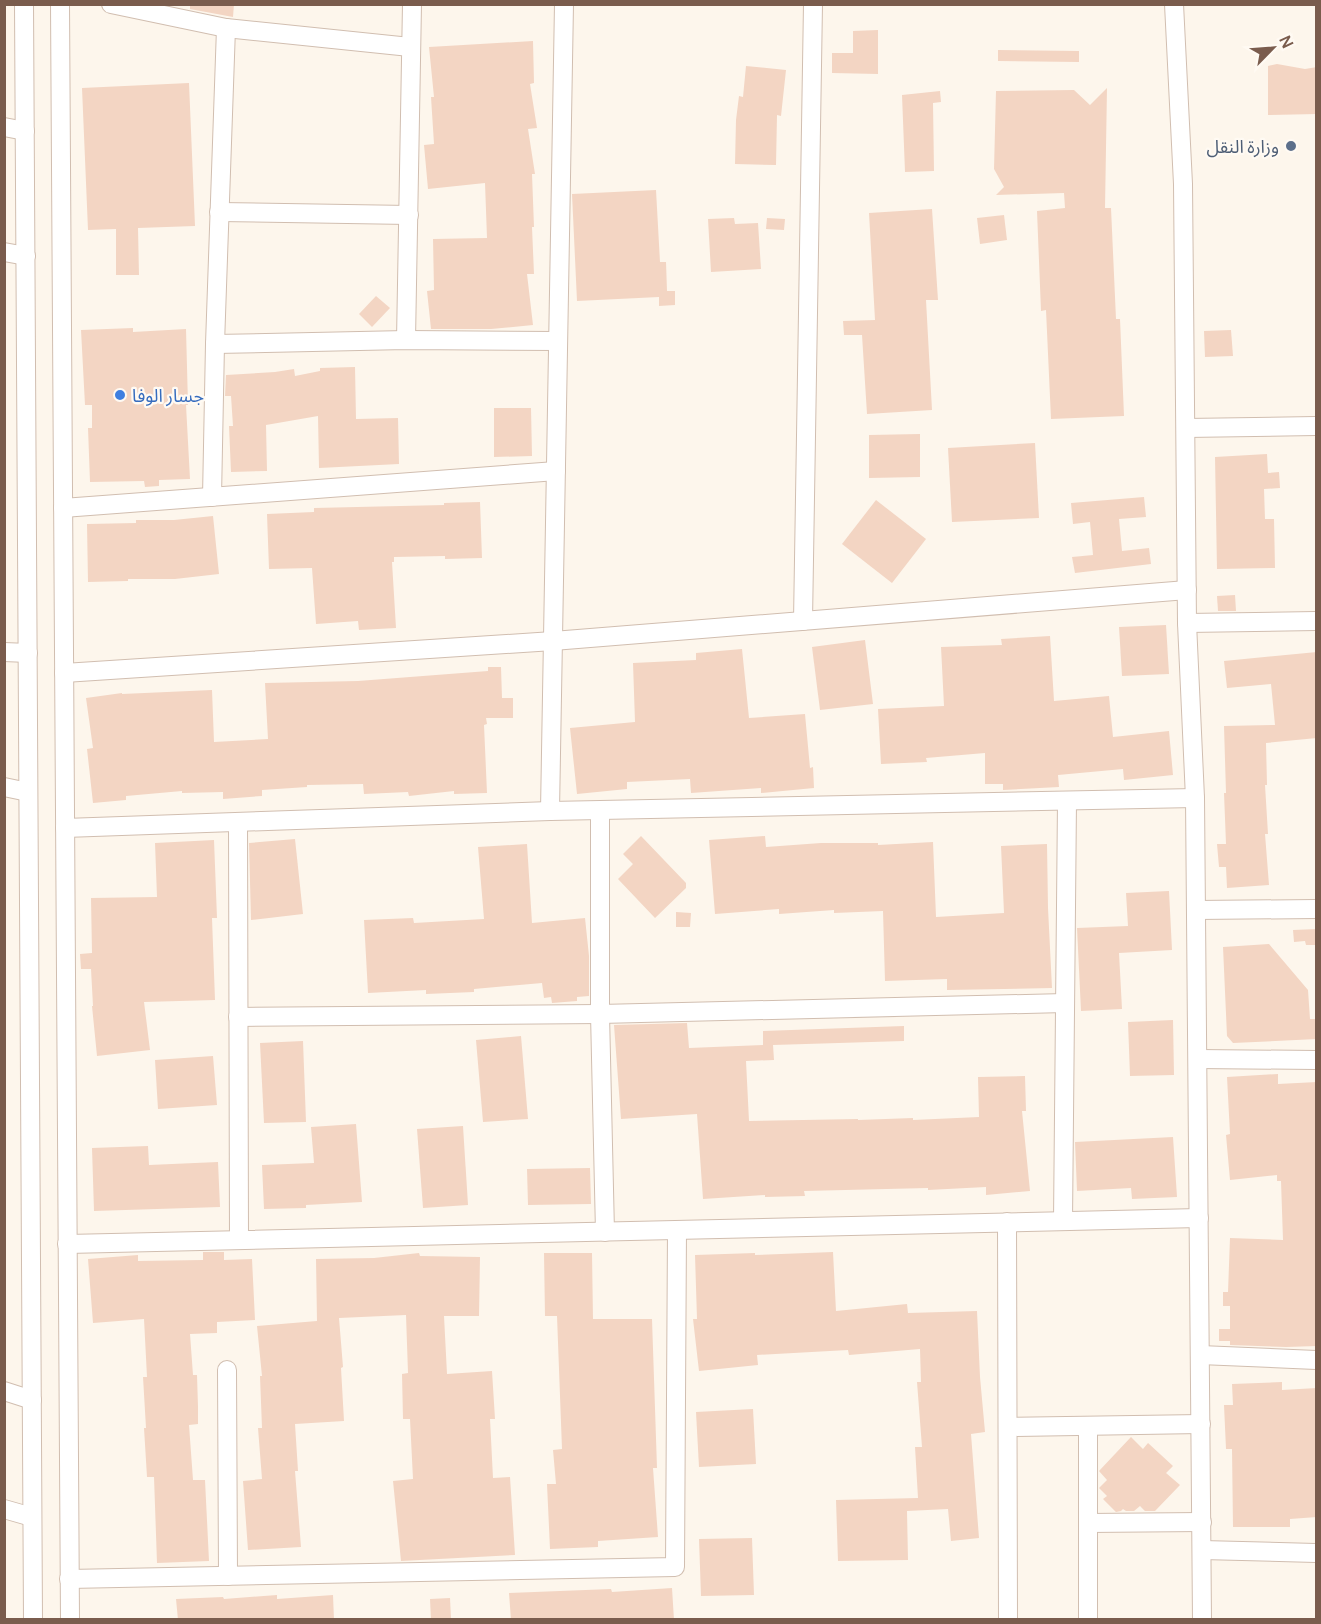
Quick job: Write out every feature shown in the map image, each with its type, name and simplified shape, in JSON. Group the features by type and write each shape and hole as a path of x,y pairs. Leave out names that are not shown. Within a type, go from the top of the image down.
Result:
{"street":[{"path":"24,4 33,1620"},
{"path":"60,4 70,1620"},
{"path":"111,4 226,28 410,47"},
{"path":"406,340 412,4"},
{"path":"550,811 564,4"},
{"path":"803,621 813,4"},
{"path":"1174,4 1183,184 1187,623 1195,798 1203,1620"},
{"path":"212,496 226,28"},
{"path":"4,127 25,131"},
{"path":"219,212 408,215"},
{"path":"4,252 26,256"},
{"path":"215,344 406,340 558,341"},
{"path":"1186,428 1317,426"},
{"path":"63,508 556,471"},
{"path":"64,673 553,641 1187,590"},
{"path":"1187,623 1317,621"},
{"path":"4,652 28,653"},
{"path":"4,787 28,792"},
{"path":"65,828 550,811 1195,798"},
{"path":"1063,1221 1067,801"},
{"path":"600,811 600,1014 605,1232"},
{"path":"238,822 239,1240"},
{"path":"1196,910 1317,909"},
{"path":"238,1017 600,1014 1065,1003"},
{"path":"1198,1059 1317,1060"},
{"path":"67,1244 1199,1218"},
{"path":"1007,1222 1008,1620"},
{"path":"69,1579 675,1568 677,1230"},
{"path":"1200,1355 1317,1360"},
{"path":"227,1370 228,1576"},
{"path":"4,1391 32,1400"},
{"path":"1008,1426 1201,1424"},
{"path":"1088,1426 1088,1620"},
{"path":"4,1509 32,1517"},
{"path":"1088,1524 1202,1522"},
{"path":"1202,1550 1317,1553"}],"building":[{"path":"190,4 234,4 233,17 190,9"},
{"path":"878,30 878,74 832,73 832,53 853,53 853,31"},
{"path":"533,41 534,83 530,84 537,128 528,129 535,174 532,174 534,274 527,274 533,325 491,329 431,329 427,291 434,290 433,239 487,238 485,183 428,189 424,145 434,144 431,97 434,97 429,47"},
{"path":"998,50 1079,51 1079,62 998,61"},
{"path":"1277,64 1305,69 1317,67 1317,114 1268,115 1268,66"},
{"path":"746,66 786,70 781,116 777,115 776,165 735,164 736,120 739,96 743,97"},
{"path":"189,83 195,226 138,228 139,275 116,275 116,229 88,230 82,88"},
{"path":"1107,88 1105,208 1111,208 1116,319 1120,319 1124,416 1051,419 1046,310 1041,311 1037,211 1065,208 1064,193 996,195 1004,187 994,169 996,91 1074,90 1090,105"},
{"path":"940,91 941,102 933,103 934,171 905,172 902,95"},
{"path":"656,190 660,262 666,262 667,291 675,291 675,305 659,306 659,297 577,301 572,194"},
{"path":"932,209 938,300 926,300 932,410 867,414 862,335 844,335 843,321 875,320 869,213"},
{"path":"1004,215 1007,240 980,244 977,218"},
{"path":"734,218 735,224 758,223 761,269 711,272 708,219"},
{"path":"767,218 785,219 784,230 766,229"},
{"path":"376,296 390,308 372,327 359,314"},
{"path":"133,328 133,332 186,329 188,405 186,405 190,479 159,480 159,486 145,487 144,481 90,482 88,428 92,428 92,405 85,405 81,330"},
{"path":"1231,330 1233,356 1205,357 1204,331"},
{"path":"355,367 356,419 398,418 399,464 319,468 318,416 266,425 267,471 231,472 229,426 233,426 231,396 225,396 226,375 294,369 295,376 320,371 320,368"},
{"path":"494,408 531,408 532,456 494,457"},
{"path":"920,434 920,477 869,478 869,435"},
{"path":"1035,443 1039,518 952,522 948,448"},
{"path":"1267,454 1268,473 1279,472 1280,488 1264,489 1265,519 1274,519 1275,568 1217,569 1215,457"},
{"path":"1144,497 1146,517 1119,519 1122,551 1149,548 1151,564 1075,573 1072,557 1093,555 1090,522 1073,524 1071,503"},
{"path":"876,500 926,539 892,583 842,544"},
{"path":"480,502 482,558 394,557 394,562 392,562 396,628 359,630 358,621 316,624 312,568 269,569 267,514 314,512 314,508"},
{"path":"213,516 219,574 175,579 88,582 87,524 136,523 136,520 174,520"},
{"path":"1235,595 1236,611 1218,611 1217,596"},
{"path":"1166,625 1169,674 1122,676 1119,627"},
{"path":"1050,636 1054,701 1109,696 1113,737 1169,731 1173,775 1124,780 1123,769 1058,775 1059,787 1003,790 1003,784 985,784 985,753 926,758 927,762 881,764 878,709 944,706 941,647 1002,645 1001,639"},
{"path":"865,640 873,704 820,710 812,647"},
{"path":"742,649 749,718 805,714 814,788 761,793 761,788 691,793 690,779 627,782 627,789 577,794 570,728 635,722 633,663 696,660 696,653"},
{"path":"1317,652 1317,690 1315,690 1317,738 1266,743 1267,785 1265,785 1268,834 1265,834 1269,885 1227,888 1226,867 1219,867 1217,844 1226,844 1224,726 1275,725 1271,684 1227,688 1224,661"},
{"path":"488,667 501,667 502,698 513,698 513,718 486,718 487,724 484,725 487,793 454,794 454,791 409,796 408,792 364,794 363,784 307,785 307,787 262,790 262,796 223,799 223,792 182,793 182,791 126,796 126,800 93,803 87,749 93,748 86,698 122,693 212,690 214,742 268,739 265,683 358,681 488,671"},
{"path":"641,836 686,883 686,888 655,918 618,879 633,864 623,854"},
{"path":"765,836 766,847 821,843 878,843 878,845 933,842 936,917 1004,913 1001,846 1047,844 1052,988 947,990 947,979 885,981 883,911 834,913 834,910 779,914 779,909 715,914 709,840"},
{"path":"295,839 303,914 251,920 249,843"},
{"path":"214,840 217,918 212,918 215,1000 144,1002 150,1050 97,1056 91,969 81,969 80,954 92,953 91,898 157,897 155,843"},
{"path":"527,844 532,923 585,918 589,956 589,996 577,997 577,1001 552,1003 551,997 544,998 542,983 474,989 474,992 426,994 426,990 368,993 364,920 413,918 414,923 484,919 478,847"},
{"path":"1169,891 1172,950 1119,953 1122,1009 1081,1011 1077,928 1128,926 1126,893"},
{"path":"676,912 691,913 690,927 676,927"},
{"path":"1317,929 1317,945 1306,945 1305,941 1294,942 1293,930"},
{"path":"1269,944 1308,990 1310,1019 1317,1019 1317,1039 1233,1043 1227,1036 1223,947"},
{"path":"1173,1020 1174,1075 1130,1076 1128,1022"},
{"path":"687,1023 689,1048 763,1045 763,1031 904,1026 904,1041 773,1045 774,1060 746,1061 749,1121 913,1118 913,1120 979,1117 978,1077 1025,1076 1026,1111 1022,1111 1030,1191 986,1195 986,1187 804,1191 805,1196 765,1197 765,1195 703,1199 697,1114 621,1119 614,1025"},
{"path":"521,1036 528,1119 483,1122 476,1040"},
{"path":"303,1041 306,1122 264,1123 260,1043"},
{"path":"213,1056 217,1105 158,1109 155,1060"},
{"path":"1278,1074 1278,1084 1317,1082 1317,1346 1230,1345 1230,1341 1219,1341 1219,1329 1230,1329 1230,1306 1223,1306 1223,1292 1228,1292 1230,1238 1283,1240 1281,1181 1277,1181 1277,1175 1230,1180 1226,1135 1230,1134 1227,1077"},
{"path":"356,1124 362,1202 306,1205 306,1208 264,1209 262,1165 314,1163 311,1127"},
{"path":"463,1126 468,1205 423,1208 417,1129"},
{"path":"1173,1137 1177,1197 1132,1199 1131,1188 1077,1191 1075,1142"},
{"path":"148,1146 149,1165 218,1162 220,1207 94,1211 92,1148"},
{"path":"590,1168 591,1204 528,1205 527,1169"},
{"path":"203,1252 224,1252 224,1260 252,1259 255,1320 217,1322 217,1333 190,1334 193,1375 197,1375 198,1407 198,1424 189,1425 193,1480 205,1480 209,1561 157,1563 154,1477 147,1477 144,1428 146,1428 143,1377 147,1377 144,1319 93,1323 88,1259 138,1255 138,1261 203,1260"},
{"path":"833,1252 836,1311 907,1304 908,1313 977,1311 985,1432 971,1434 979,1538 951,1541 948,1509 907,1511 908,1560 838,1561 836,1500 918,1498 915,1447 922,1447 917,1382 921,1382 920,1349 849,1355 848,1350 757,1355 758,1365 699,1371 693,1319 697,1319 695,1255"},
{"path":"419,1253 420,1256 480,1257 479,1316 444,1316 447,1374 492,1371 495,1419 490,1419 493,1478 510,1477 515,1555 401,1561 393,1481 413,1479 410,1419 403,1419 402,1374 408,1373 406,1315 339,1318 344,1421 295,1424 298,1471 295,1471 301,1547 248,1550 243,1481 262,1479 258,1428 262,1428 260,1376 262,1376 257,1326 317,1321 316,1259 374,1258"},
{"path":"544,1253 592,1253 593,1319 652,1319 657,1468 653,1468 658,1537 598,1541 598,1547 550,1549 547,1484 556,1484 553,1450 562,1449 557,1316 545,1316"},
{"path":"1282,1382 1282,1390 1317,1388 1317,1517 1290,1519 1290,1527 1233,1527 1232,1449 1226,1449 1224,1405 1233,1405 1232,1384"},
{"path":"753,1409 756,1464 699,1467 696,1412"},
{"path":"1131,1437 1143,1449 1148,1443 1173,1466 1166,1473 1180,1485 1155,1511 1145,1511 1140,1506 1134,1511 1123,1509 1116,1512 1103,1499 1107,1496 1099,1488 1107,1480 1099,1471"},
{"path":"752,1538 754,1595 701,1596 699,1539"},
{"path":"672,1588 674,1620 511,1620 509,1593 611,1589 612,1592"},
{"path":"277,1595 277,1599 333,1595 334,1620 178,1620 176,1599 223,1597 224,1599"},
{"path":"450,1598 451,1619 431,1620 430,1599"}],"place":[{"name":"وزارة النقل","path":"1291,146"},
{"name":"جسار الوفا","path":"120,395"}]}
